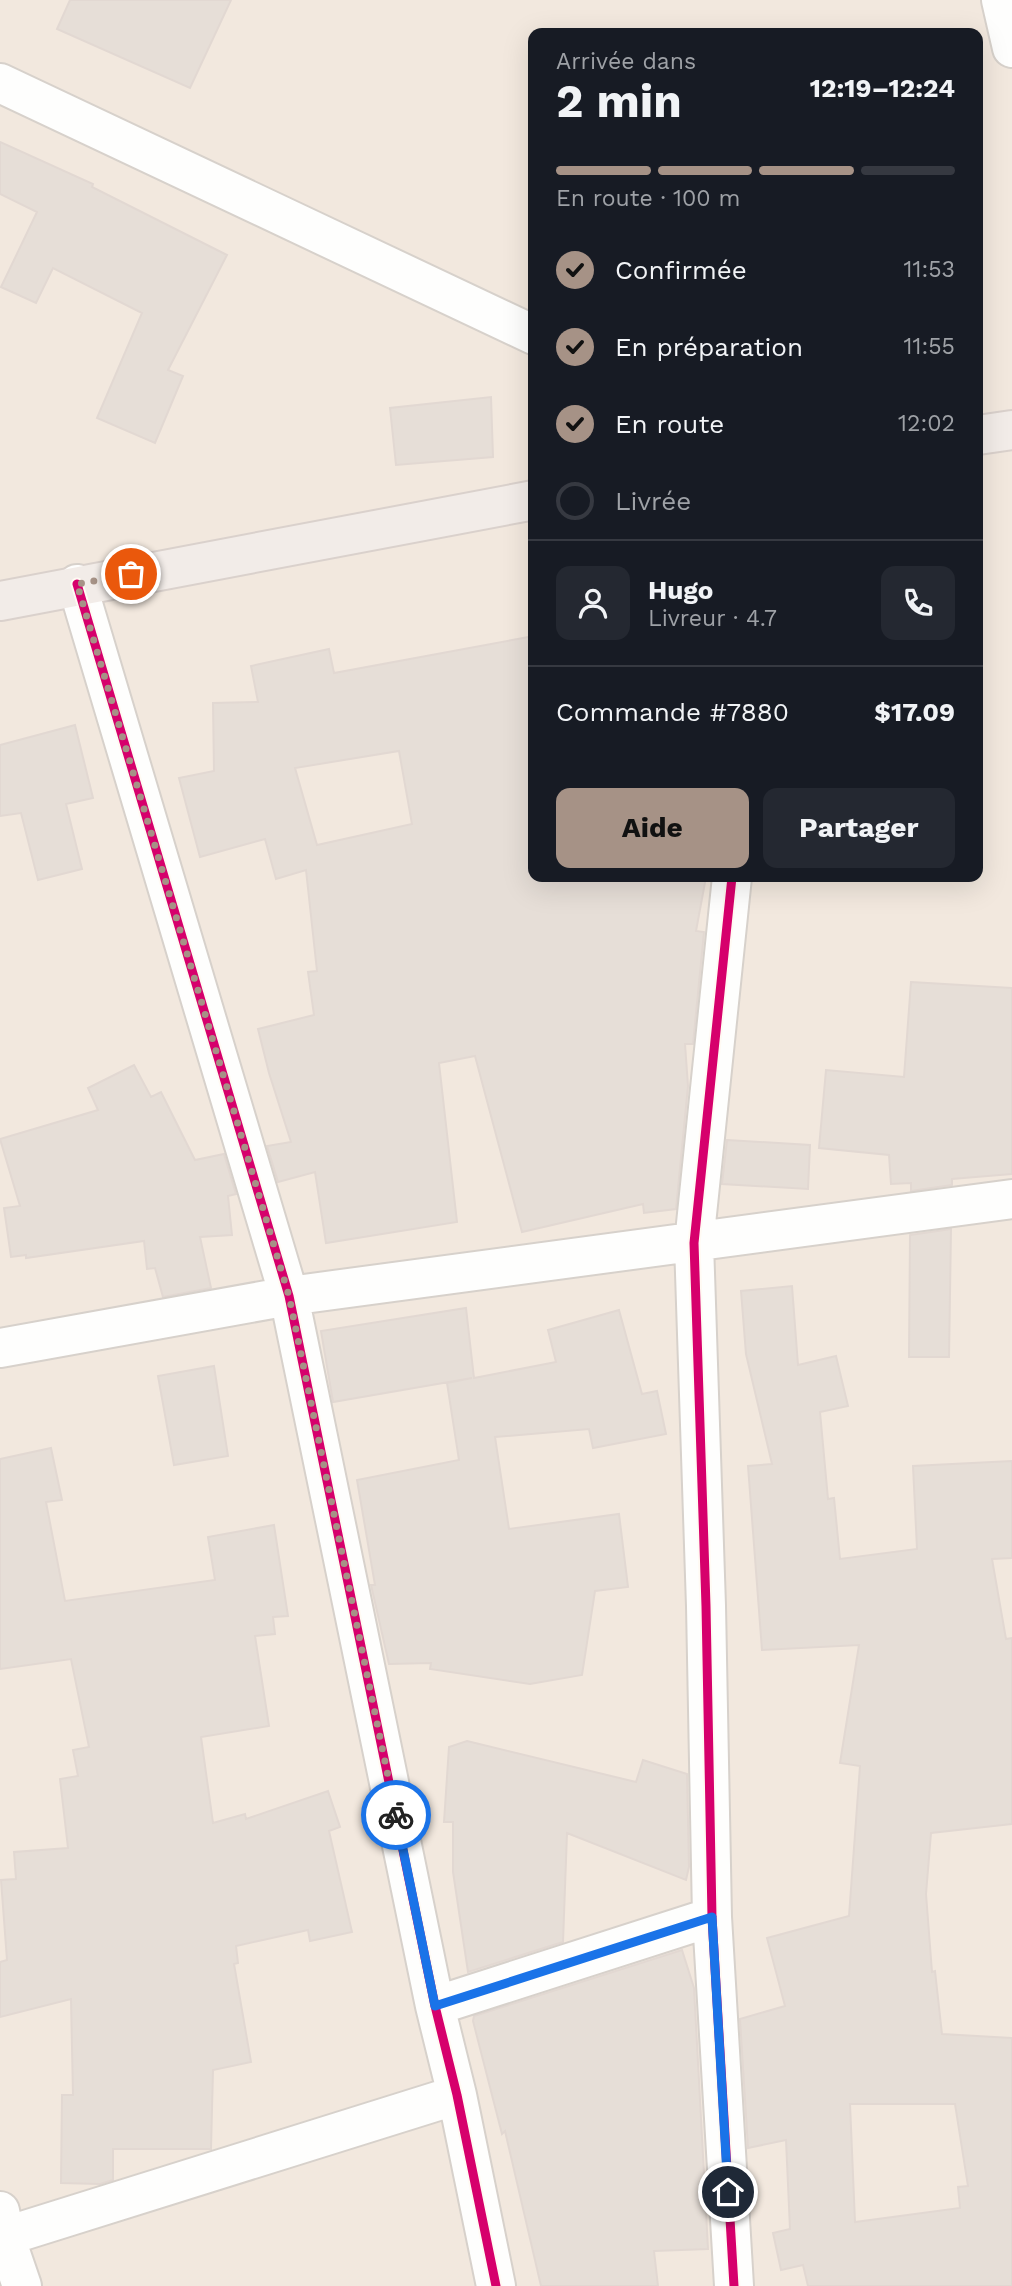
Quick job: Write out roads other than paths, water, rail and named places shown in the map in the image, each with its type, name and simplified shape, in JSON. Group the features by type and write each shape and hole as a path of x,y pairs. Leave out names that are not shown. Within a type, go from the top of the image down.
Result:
{"highway":[{"path":"983,434 1012,430"},
{"path":"0,601 77,584 528,501"}],"street":[{"path":"1001,0 1012,48"},
{"path":"0,83 528,332"},
{"path":"77,584 289,1296 435,2006 457,2095 496,2286"},
{"path":"731,882 694,1243 706,1606 712,1917 734,2286"},
{"path":"0,1348 289,1296 1012,1199"},
{"path":"435,2006 712,1917"},
{"path":"22,2286 2,2228 457,2095"}]}
